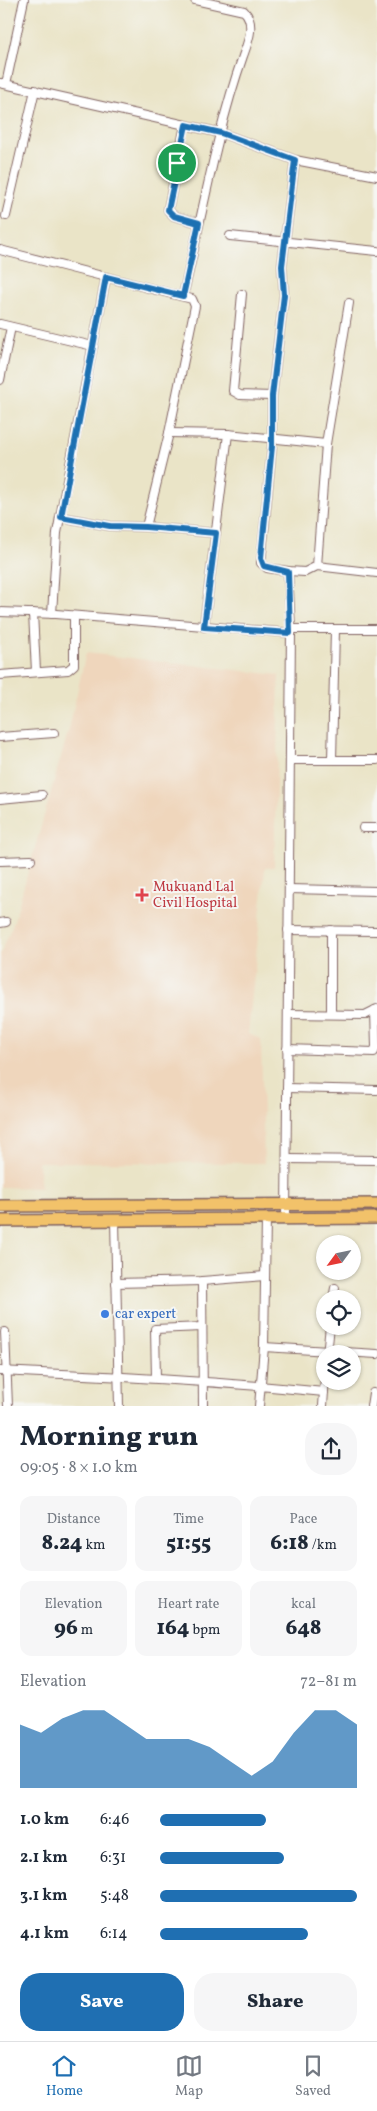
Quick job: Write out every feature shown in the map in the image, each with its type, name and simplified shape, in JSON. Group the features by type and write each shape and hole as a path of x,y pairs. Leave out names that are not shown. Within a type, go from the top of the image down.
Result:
{"main road":[{"path":"0,1206 377,1204"},
{"path":"0,1221 377,1218"}],"street":[{"path":"24,0 3,83 221,133 295,160 377,176"},
{"path":"183,296 232,87 245,50 251,24 250,16 244,10 195,0"},
{"path":"6,216 35,90"},
{"path":"186,125 168,210 174,216 199,223"},
{"path":"295,160 282,266 284,295 272,396 272,439 262,562 267,568 288,572 305,572 317,566 377,573"},
{"path":"230,236 377,252"},
{"path":"0,250 183,296 192,299 196,306 169,433 146,527"},
{"path":"52,614 57,533 106,277"},
{"path":"242,294 233,391 240,395 272,396"},
{"path":"317,566 326,444 349,302"},
{"path":"0,324 93,346"},
{"path":"0,380 11,327"},
{"path":"169,433 228,434 326,444"},
{"path":"204,627 228,434"},
{"path":"61,517 110,526 216,533"},
{"path":"286,1218 290,760 288,572"},
{"path":"0,612 52,614 204,627 290,631 377,629"},
{"path":"33,613 36,672"},
{"path":"0,675 68,670 74,665 74,616"},
{"path":"332,760 335,629"},
{"path":"0,737 54,733"},
{"path":"290,760 377,760"},
{"path":"0,799 42,794"},
{"path":"363,828 377,828"},
{"path":"0,861 31,860"},
{"path":"289,889 377,891"},
{"path":"288,930 377,931"},
{"path":"331,1014 332,930"},
{"path":"288,1014 365,1015 376,1009 376,1047 374,1052 288,1049"},
{"path":"287,1088 377,1090"},
{"path":"287,1160 377,1160"},
{"path":"259,1406 264,1347 266,1218"},
{"path":"115,1220 118,1406"},
{"path":"116,1283 202,1281 265,1276"},
{"path":"202,1281 203,1406"},
{"path":"156,1378 155,1329 202,1327"},
{"path":"5,1332 3,1371 8,1406"},
{"path":"264,1347 316,1351"},
{"path":"361,1353 377,1354"},
{"path":"3,1371 156,1378 324,1392 323,1406"},
{"path":"372,1406 373,1393"}],"shaded area":[{"name":"Mukuand Lal Civil Hospital","path":"86,653 279,675 274,867 265,868 248,1034 261,1039 264,1163 38,1162 41,1188 0,1187 0,955 14,921 69,729"}],"place":[{"name":"Mukuand Lal Civil Hospital","path":"142,895"},
{"name":"car expert","path":"105,1314"}],"route":[{"path":"186,125 221,133 295,160 282,266 284,295 272,396 272,446 261,558 264,566 267,568 288,572 290,633 204,627 216,533 110,526 61,517 106,277 183,296 199,223 174,216 168,210 168,202 177,163 186,125"}]}
